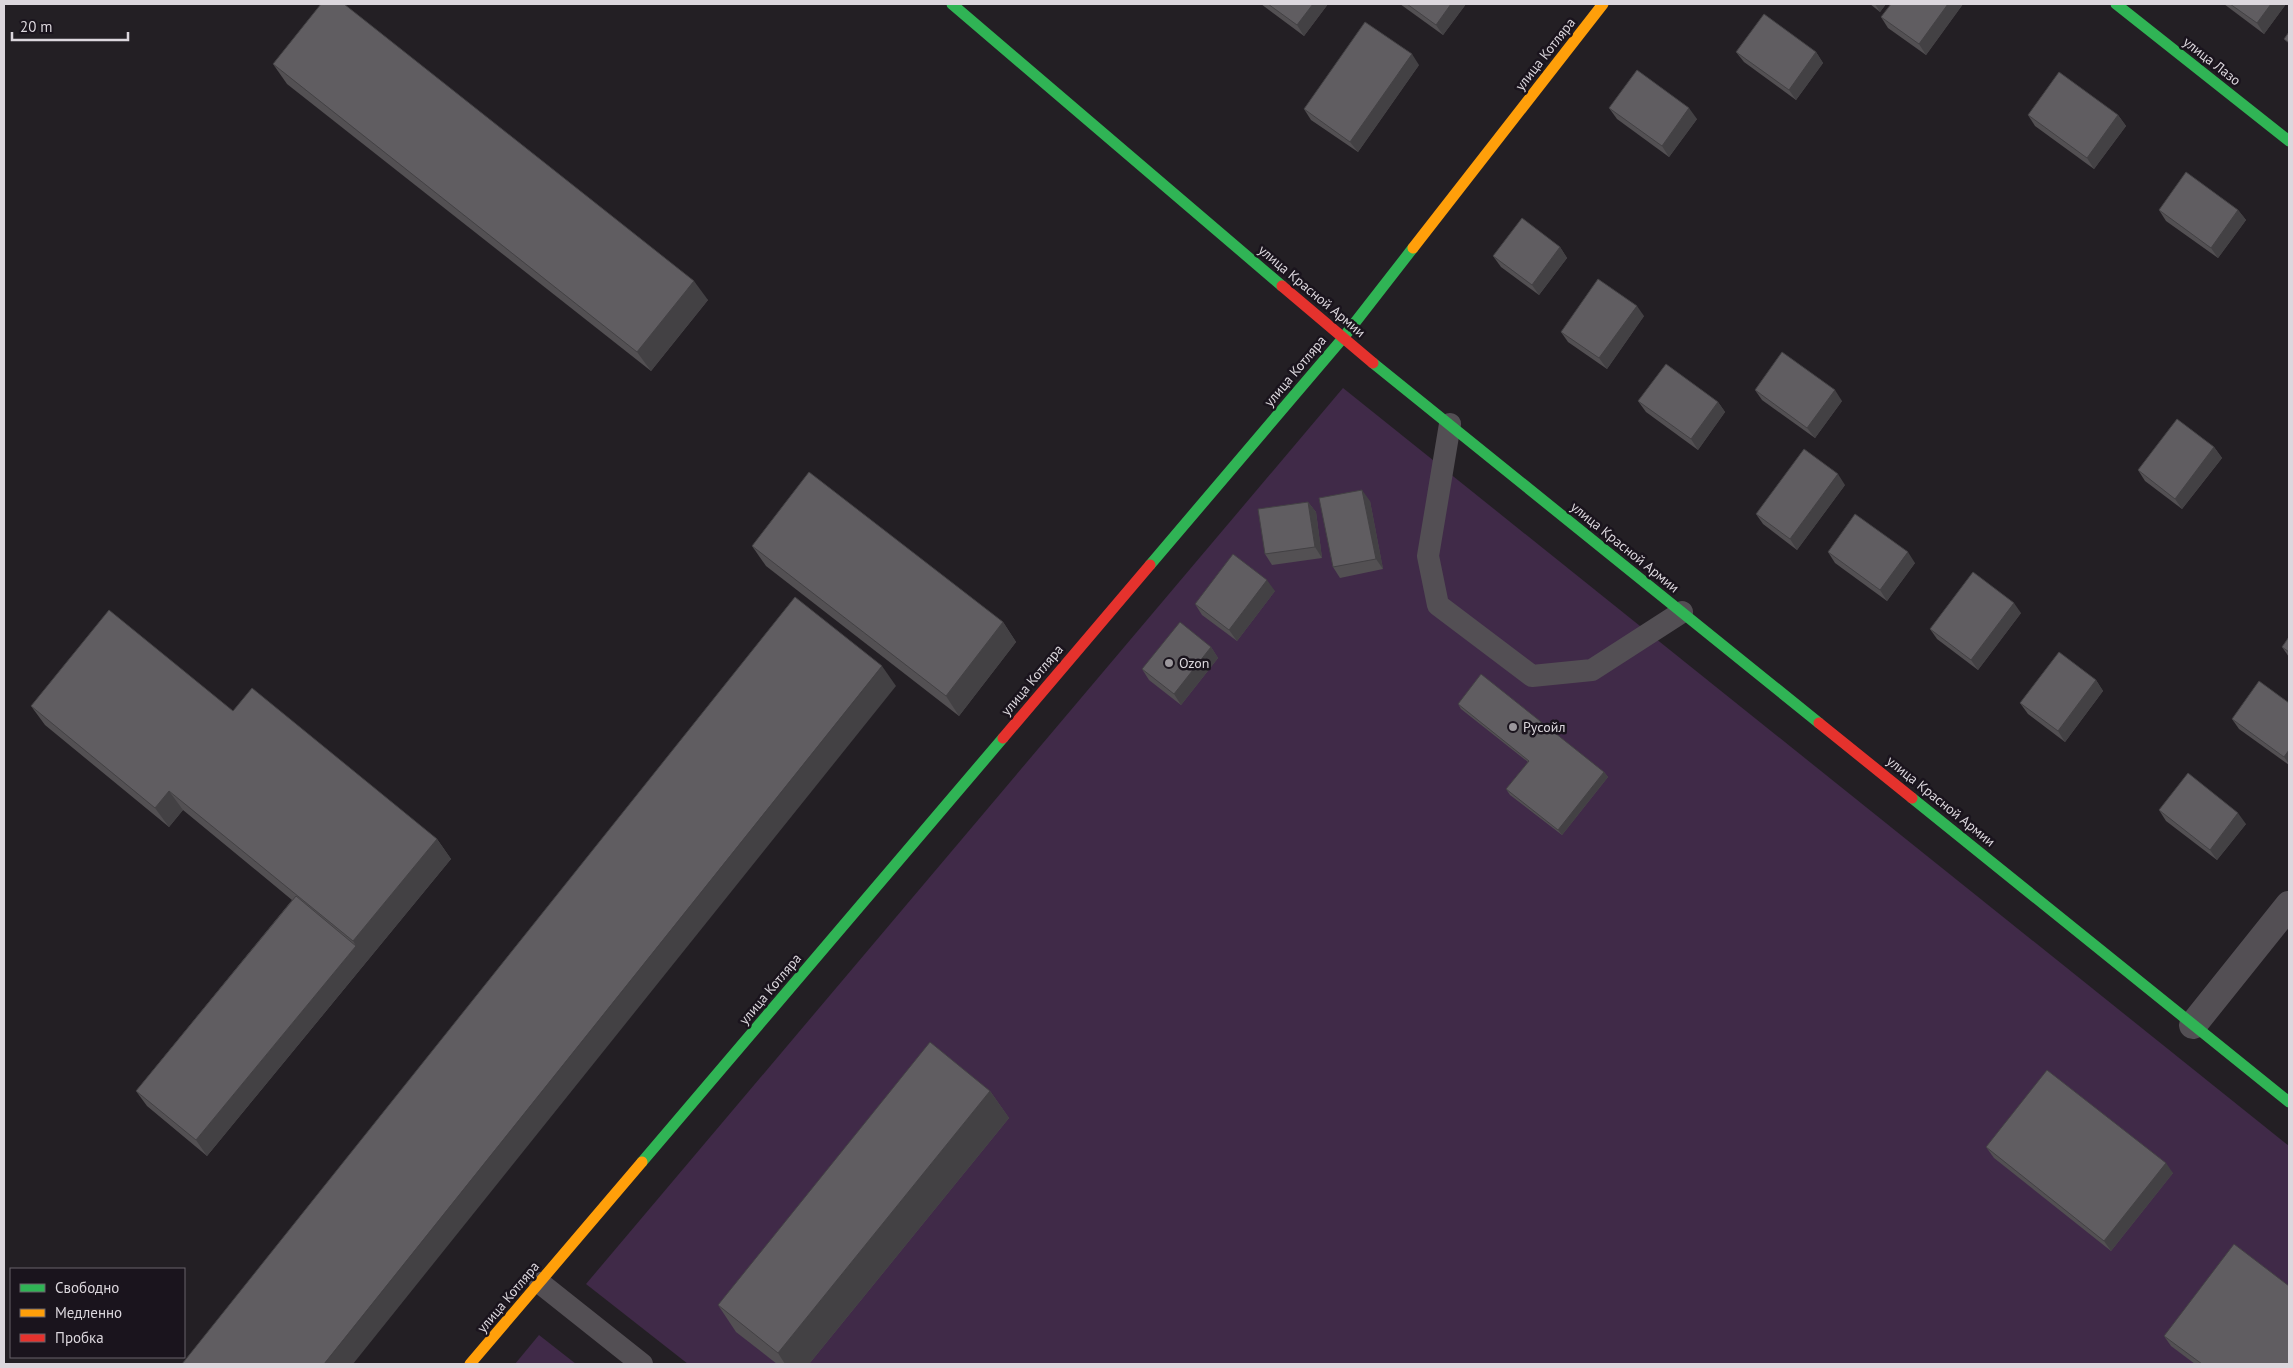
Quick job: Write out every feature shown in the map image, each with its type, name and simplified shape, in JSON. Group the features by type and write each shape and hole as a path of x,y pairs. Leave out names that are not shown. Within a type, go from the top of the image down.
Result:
{"street":[{"name":"улица Красной Армии","path":"952,4 1343,338 2289,1102"},
{"name":"улица Котляра","path":"470,1364 1343,338 1603,4"},
{"name":"улица Лазо","path":"2116,4 2289,141"},
{"path":"2193,1025 2289,905"}],"lane":[{"path":"1450,424 1428,556 1438,605 1532,676 1592,670 1682,612"},
{"path":"540,1283 642,1364"}],"shaded area":[{"path":"1343,388 2289,1146 2289,1364 688,1364 586,1284"},
{"path":"539,1335 576,1364 515,1364"}],"building":[{"path":"321,4 344,4 694,281 637,352 273,64"},
{"path":"1268,4 1313,4 1297,25"},
{"path":"1407,4 1451,4 1436,25"},
{"path":"1891,4 1948,4 1919,44 1881,17"},
{"path":"2230,4 2271,4 2257,23"},
{"path":"1764,14 1816,52 1789,90 1736,52"},
{"path":"1365,22 1412,54 1350,142 1304,109"},
{"path":"2289,32 2289,43 2284,39"},
{"path":"1637,70 1689,108 1662,146 1609,108"},
{"path":"2059,72 2118,115 2087,158 2028,115"},
{"path":"2186,172 2238,210 2211,248 2159,210"},
{"path":"1522,218 1560,247 1532,285 1493,256"},
{"path":"1598,279 1637,306 1599,358 1561,332"},
{"path":"1782,352 1835,390 1807,428 1755,390"},
{"path":"1666,364 1718,402 1691,439 1638,401"},
{"path":"2177,419 2214,447 2175,499 2138,470"},
{"path":"1804,449 1838,474 1790,539 1756,514"},
{"path":"809,472 1003,622 946,696 752,546"},
{"path":"1362,490 1376,559 1333,567 1319,498"},
{"path":"1308,502 1315,547 1265,554 1258,509"},
{"path":"1855,514 1908,552 1880,590 1828,552"},
{"path":"1233,554 1267,580 1229,630 1195,604"},
{"path":"1973,572 2014,603 1971,660 1930,629"},
{"path":"795,597 882,666 324,1364 182,1364"},
{"path":"109,610 233,711 252,688 437,839 353,941 169,791 155,808 31,706"},
{"path":"1180,622 1211,647 1174,694 1142,669"},
{"path":"2289,637 2289,652 2282,647"},
{"path":"2059,652 2096,680 2058,731 2020,703"},
{"path":"1481,674 1604,772 1558,830 1506,789 1529,761 1458,704"},
{"path":"2259,681 2289,703 2289,750 2284,757 2232,719"},
{"path":"2188,773 2238,813 2210,850 2159,810"},
{"path":"296,896 356,946 196,1140 136,1091"},
{"path":"930,1042 990,1091 778,1353 718,1305"},
{"path":"2047,1070 2166,1163 2104,1241 1986,1147"},
{"path":"2234,1244 2289,1286 2289,1364 2202,1364 2164,1336"}],"traffic: fast":[{"path":"952,4 1282,286"},
{"path":"2116,4 2289,141"},
{"path":"1150,565 1343,338 1413,248"},
{"path":"1373,363 1819,723"},
{"path":"642,1162 1003,738"},
{"path":"1912,798 2289,1102"}],"traffic: slow":[{"path":"1413,248 1603,4"},
{"path":"470,1364 642,1162"}],"traffic: jam":[{"path":"1282,286 1373,363"},
{"path":"1003,738 1150,565"},
{"path":"1819,723 1912,798"}],"place":[{"name":"Ozon","path":"1169,663"},
{"name":"Русойл","path":"1513,727"}]}
